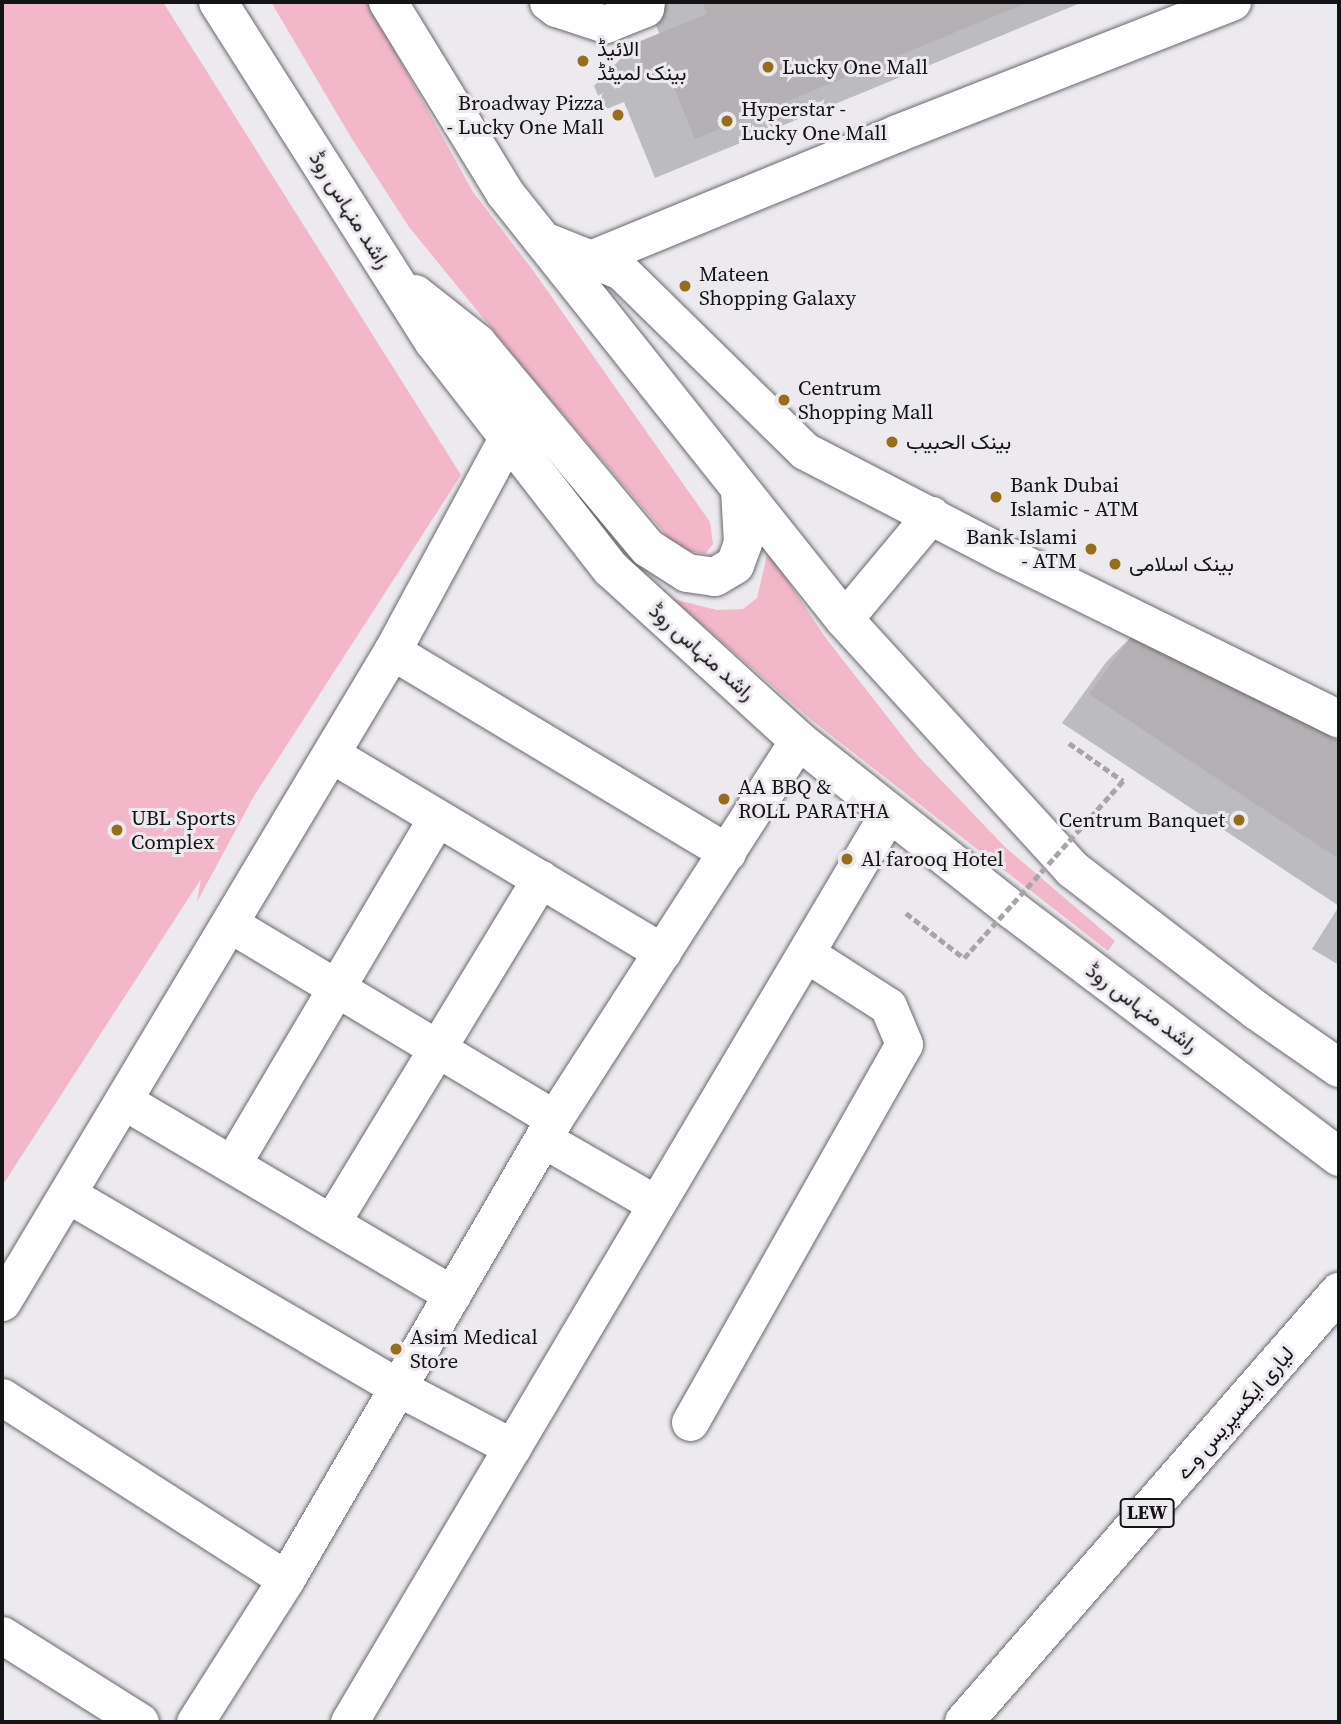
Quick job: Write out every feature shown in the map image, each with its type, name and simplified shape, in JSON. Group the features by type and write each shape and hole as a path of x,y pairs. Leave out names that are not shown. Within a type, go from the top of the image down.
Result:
{"main road":[{"name":"راشد منہاس روڈ","path":"218,2 434,342 611,569 798,740 1014,911 1339,1157"},
{"path":"388,2 505,193 844,619 1072,869 1257,1011 1339,1069"},
{"path":"391,276 477,342 648,548 657,555 687,573 715,577 735,565 743,543 740,490"},
{"name":"لیاری ایکسپریس وے","path":"964,1722 1339,1292"}],"street":[{"path":"548,2 556,8 604,24 645,8 646,2"},
{"path":"590,259 897,133 1232,2"},
{"path":"541,239 621,271 805,452 1004,554 1339,719"},
{"path":"2,1302 69,1195 392,651 507,438"},
{"path":"844,619 931,515"},
{"path":"392,651 727,852"},
{"path":"195,1722 286,1578 548,1129 798,740"},
{"path":"331,754 662,952"},
{"path":"349,1722 889,811"},
{"path":"232,1164 437,818"},
{"path":"331,1223 540,879"},
{"path":"230,924 436,1049 656,1204"},
{"path":"690,1422 904,1044 888,1006 804,953"},
{"path":"124,1101 452,1294"},
{"path":"69,1195 397,1387 512,1447"},
{"path":"2,1397 286,1578"},
{"path":"2,1635 140,1722"}],"path":[{"path":"906,912 964,958 1123,781 1069,743"}],"shaded area":[{"name":"UBL Sports Complex","path":"2,2 163,2 461,475 254,796 197,902 201,879 2,1186"},
{"path":"271,2 368,2 473,192 532,269 710,522 713,544 705,554 678,549 528,373 409,227 352,139"},
{"path":"768,551 825,637 918,756 1005,847 1115,941 1108,951 814,722 673,599 717,610 743,609 757,598"}],"building":[{"name":"Lucky One Mall","path":"702,2 1029,2 695,139 664,63 645,71 633,44 707,14"},
{"name":"Centrum Banquet","path":"1136,630 1339,741 1339,859 1089,694"}],"place":[{"name":"الائیڈ بینک لمیٹڈ","path":"583,61"},
{"name":"Lucky One Mall","path":"768,67"},
{"name":"Broadway Pizza - Lucky One Mall","path":"618,115"},
{"name":"Hyperstar - Lucky One Mall","path":"727,121"},
{"name":"Mateen Shopping Galaxy","path":"685,286"},
{"name":"Centrum Shopping Mall","path":"784,400"},
{"name":"بينک الحبيب","path":"892,442"},
{"name":"Bank Dubai Islamic - ATM","path":"996,497"},
{"name":"Bank Islami - ATM","path":"1091,549"},
{"name":"بینک اسلامی","path":"1115,564"},
{"name":"AA BBQ & ROLL PARATHA","path":"724,799"},
{"name":"Centrum Banquet","path":"1239,820"},
{"name":"UBL Sports Complex","path":"117,830"},
{"name":"Al farooq Hotel","path":"847,859"},
{"name":"Asim Medical Store","path":"396,1349"}]}
